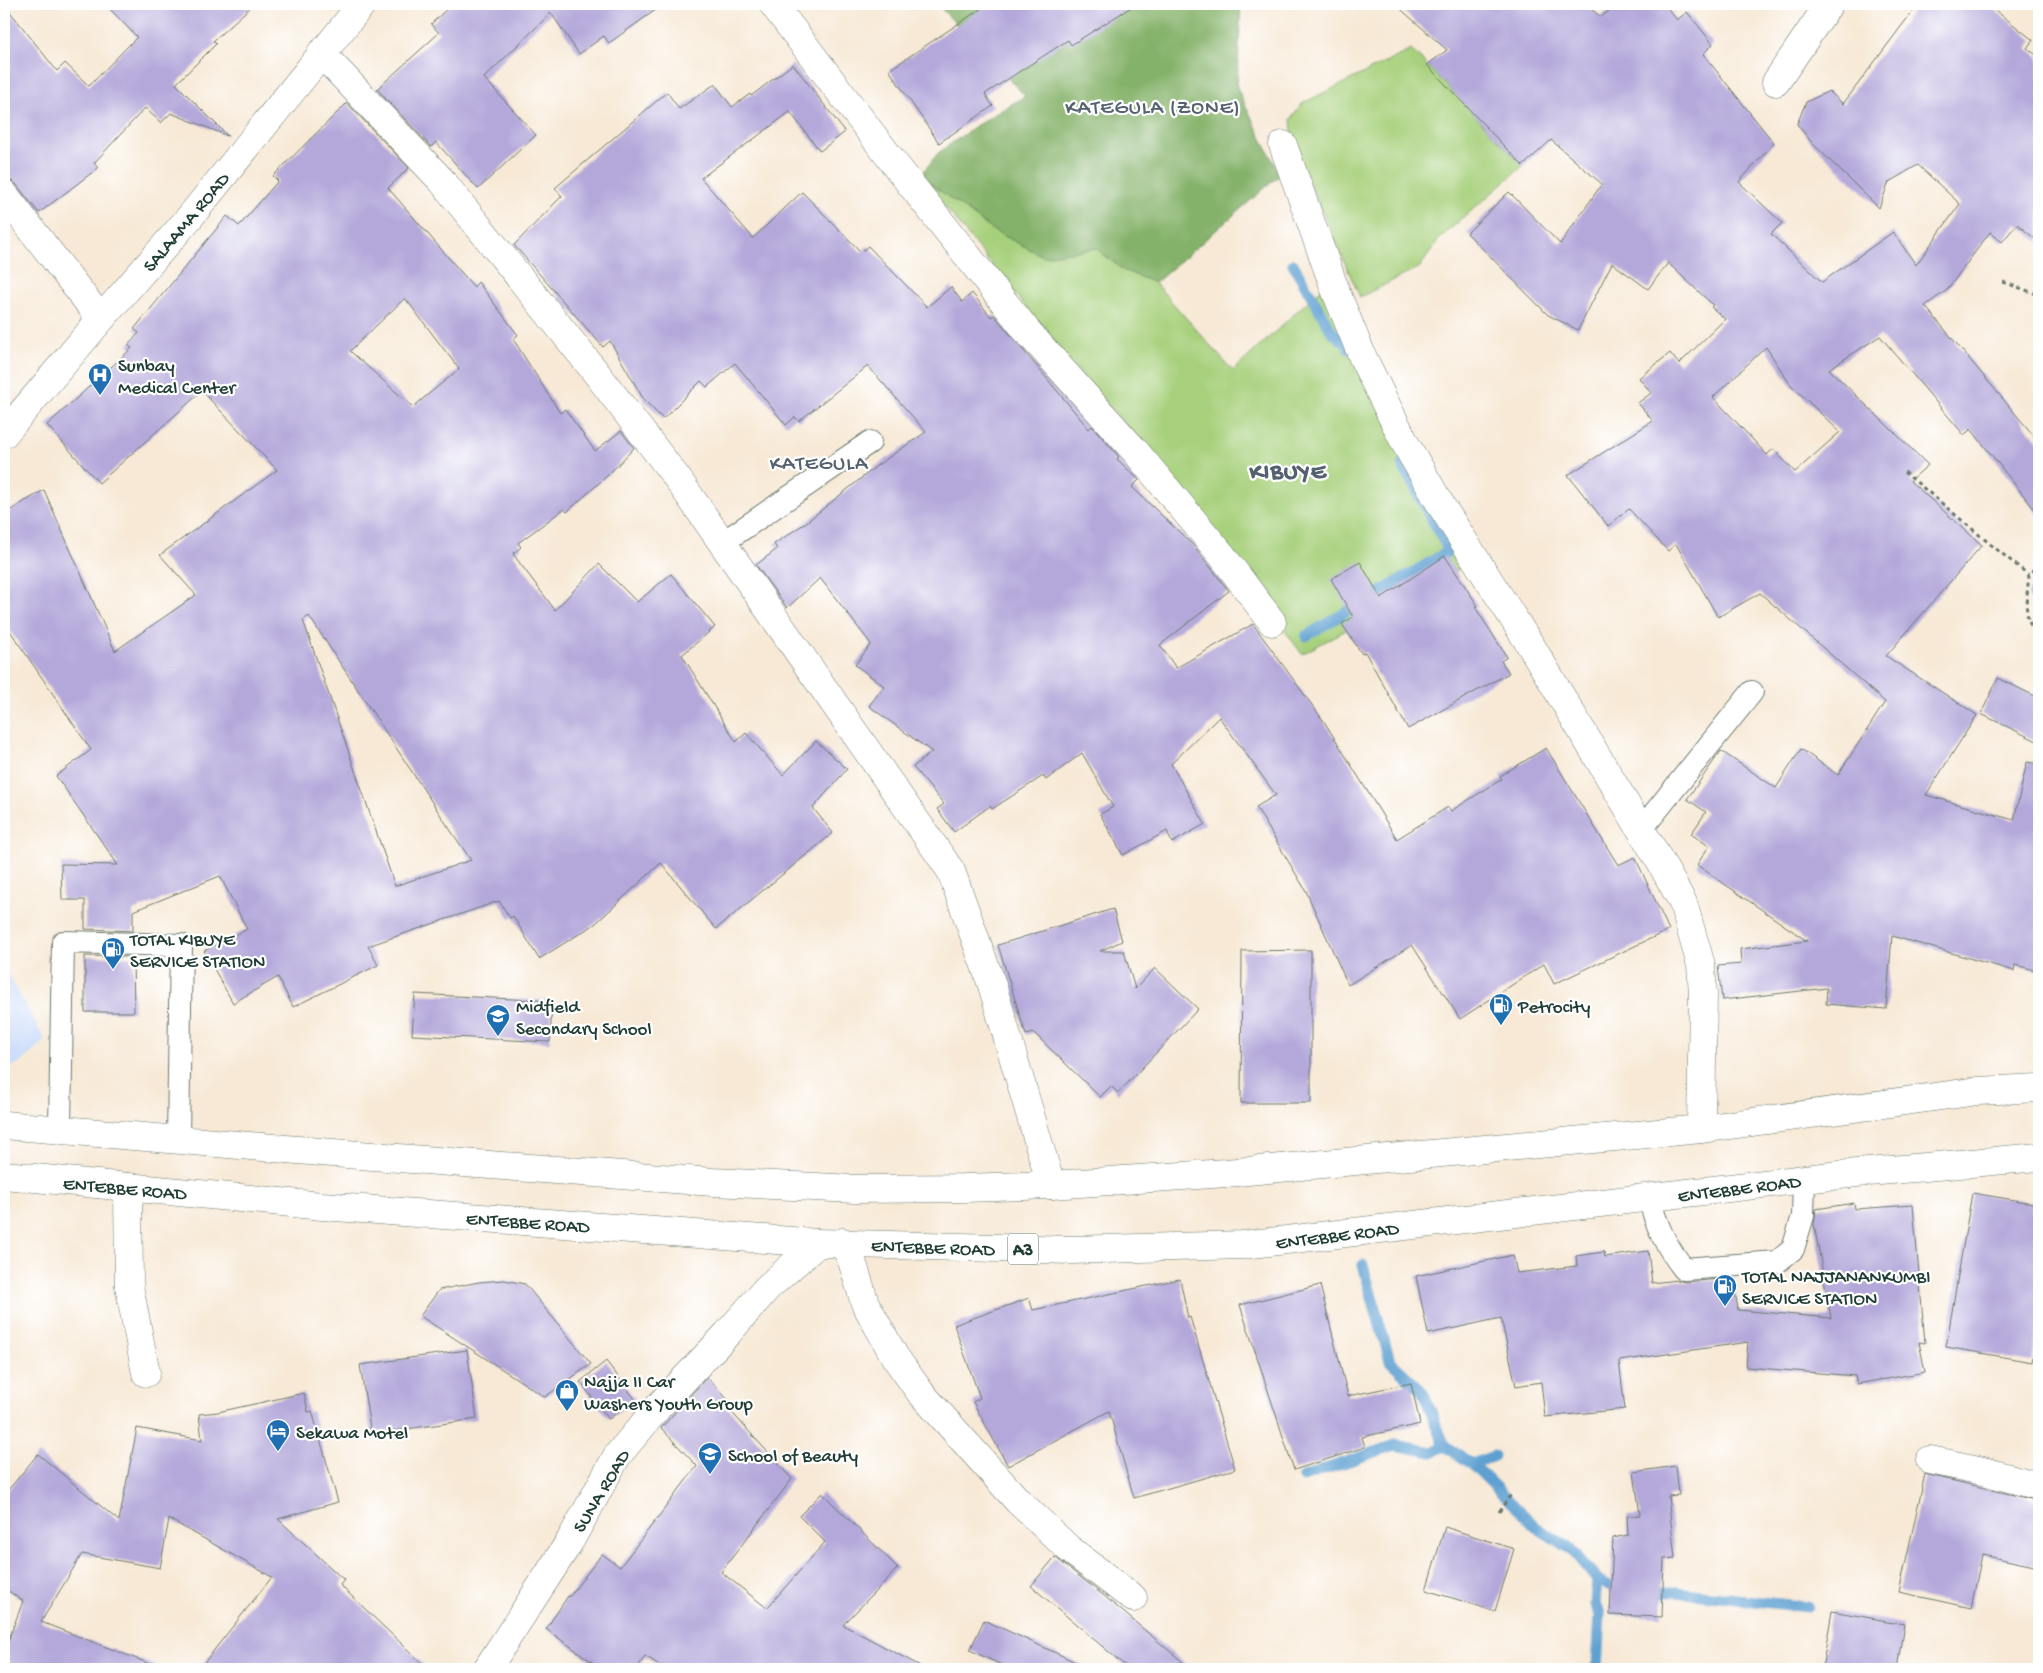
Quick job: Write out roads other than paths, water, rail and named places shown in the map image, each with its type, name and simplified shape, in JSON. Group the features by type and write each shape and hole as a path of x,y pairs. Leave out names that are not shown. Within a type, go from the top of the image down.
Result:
{"street":[{"name":"SALAAMA ROAD","path":"4,434 100,319 190,217 362,4"},
{"path":"773,4 897,167 1027,331 1135,451 1221,554 1272,622"},
{"path":"1776,82 1829,4"},
{"path":"321,53 442,181 594,370 677,478 951,871 992,984 1051,1185"},
{"path":"1283,145 1339,300 1363,358 1405,443 1442,507 1531,646 1640,831 1661,863 1682,903 1701,965 1704,994 1701,1129"},
{"path":"4,194 100,319"},
{"path":"4,1125 60,1128 333,1153 674,1179 855,1189 1051,1185 1226,1173 1701,1129 1978,1091 2039,1088"},
{"name":"ENTEBBE ROAD","path":"4,1176 322,1206 830,1242 1072,1250 1243,1245 1804,1179 2039,1157"},
{"path":"128,1187 129,1286 146,1373"},
{"path":"830,1242 852,1261 865,1303 895,1357 920,1392 1018,1501 1068,1548 1133,1598"},
{"name":"SUNA ROAD","path":"488,1669 570,1541 617,1456 658,1407 727,1334 766,1288 830,1242"},
{"path":"1930,1460 1983,1471 2039,1486"}],"lane":[{"path":"722,543 870,442"},
{"path":"1640,831 1752,692"},
{"path":"60,1128 63,942 181,945 178,1139"},
{"path":"1649,1198 1657,1227 1674,1256 1684,1268 1777,1262 1793,1249 1803,1216 1804,1179"}],"waterway":[{"path":"1293,264 1332,332 1348,345 1349,349"},
{"path":"1306,636 1449,551 1402,464"},
{"path":"2034,595 2039,582"},
{"path":"1363,1265 1390,1361 1423,1392 1445,1446 1472,1464 1536,1527 1571,1549 1597,1580 1625,1593"},
{"path":"1303,1477 1395,1445 1432,1452 1445,1446"},
{"path":"1472,1464 1494,1456"},
{"path":"1597,1580 1595,1605 1600,1614 1597,1669"},
{"path":"1648,1592 1676,1592 1807,1607"}],"place":[{"name":"Sunbay Medical Center","path":"100,396"},
{"name":"TOTAL KIBUYE SERVICE STATION","path":"113,970"},
{"name":"Petrocity","path":"1501,1026"},
{"name":"Midfield Secondary School","path":"498,1037"},
{"name":"TOTAL NAJJANANKUMBI SERVICE STATION","path":"1725,1307"},
{"name":"Najja II Car Washers Youth Group","path":"567,1412"},
{"name":"Sekawa Motel","path":"278,1452"},
{"name":"School of Beauty","path":"710,1475"}],"district":[{"name":"KATEGULA (ZONE)","path":"1153,106"},
{"name":"KATEGULA","path":"819,462"},
{"name":"KIBUYE","path":"1288,470"}]}
